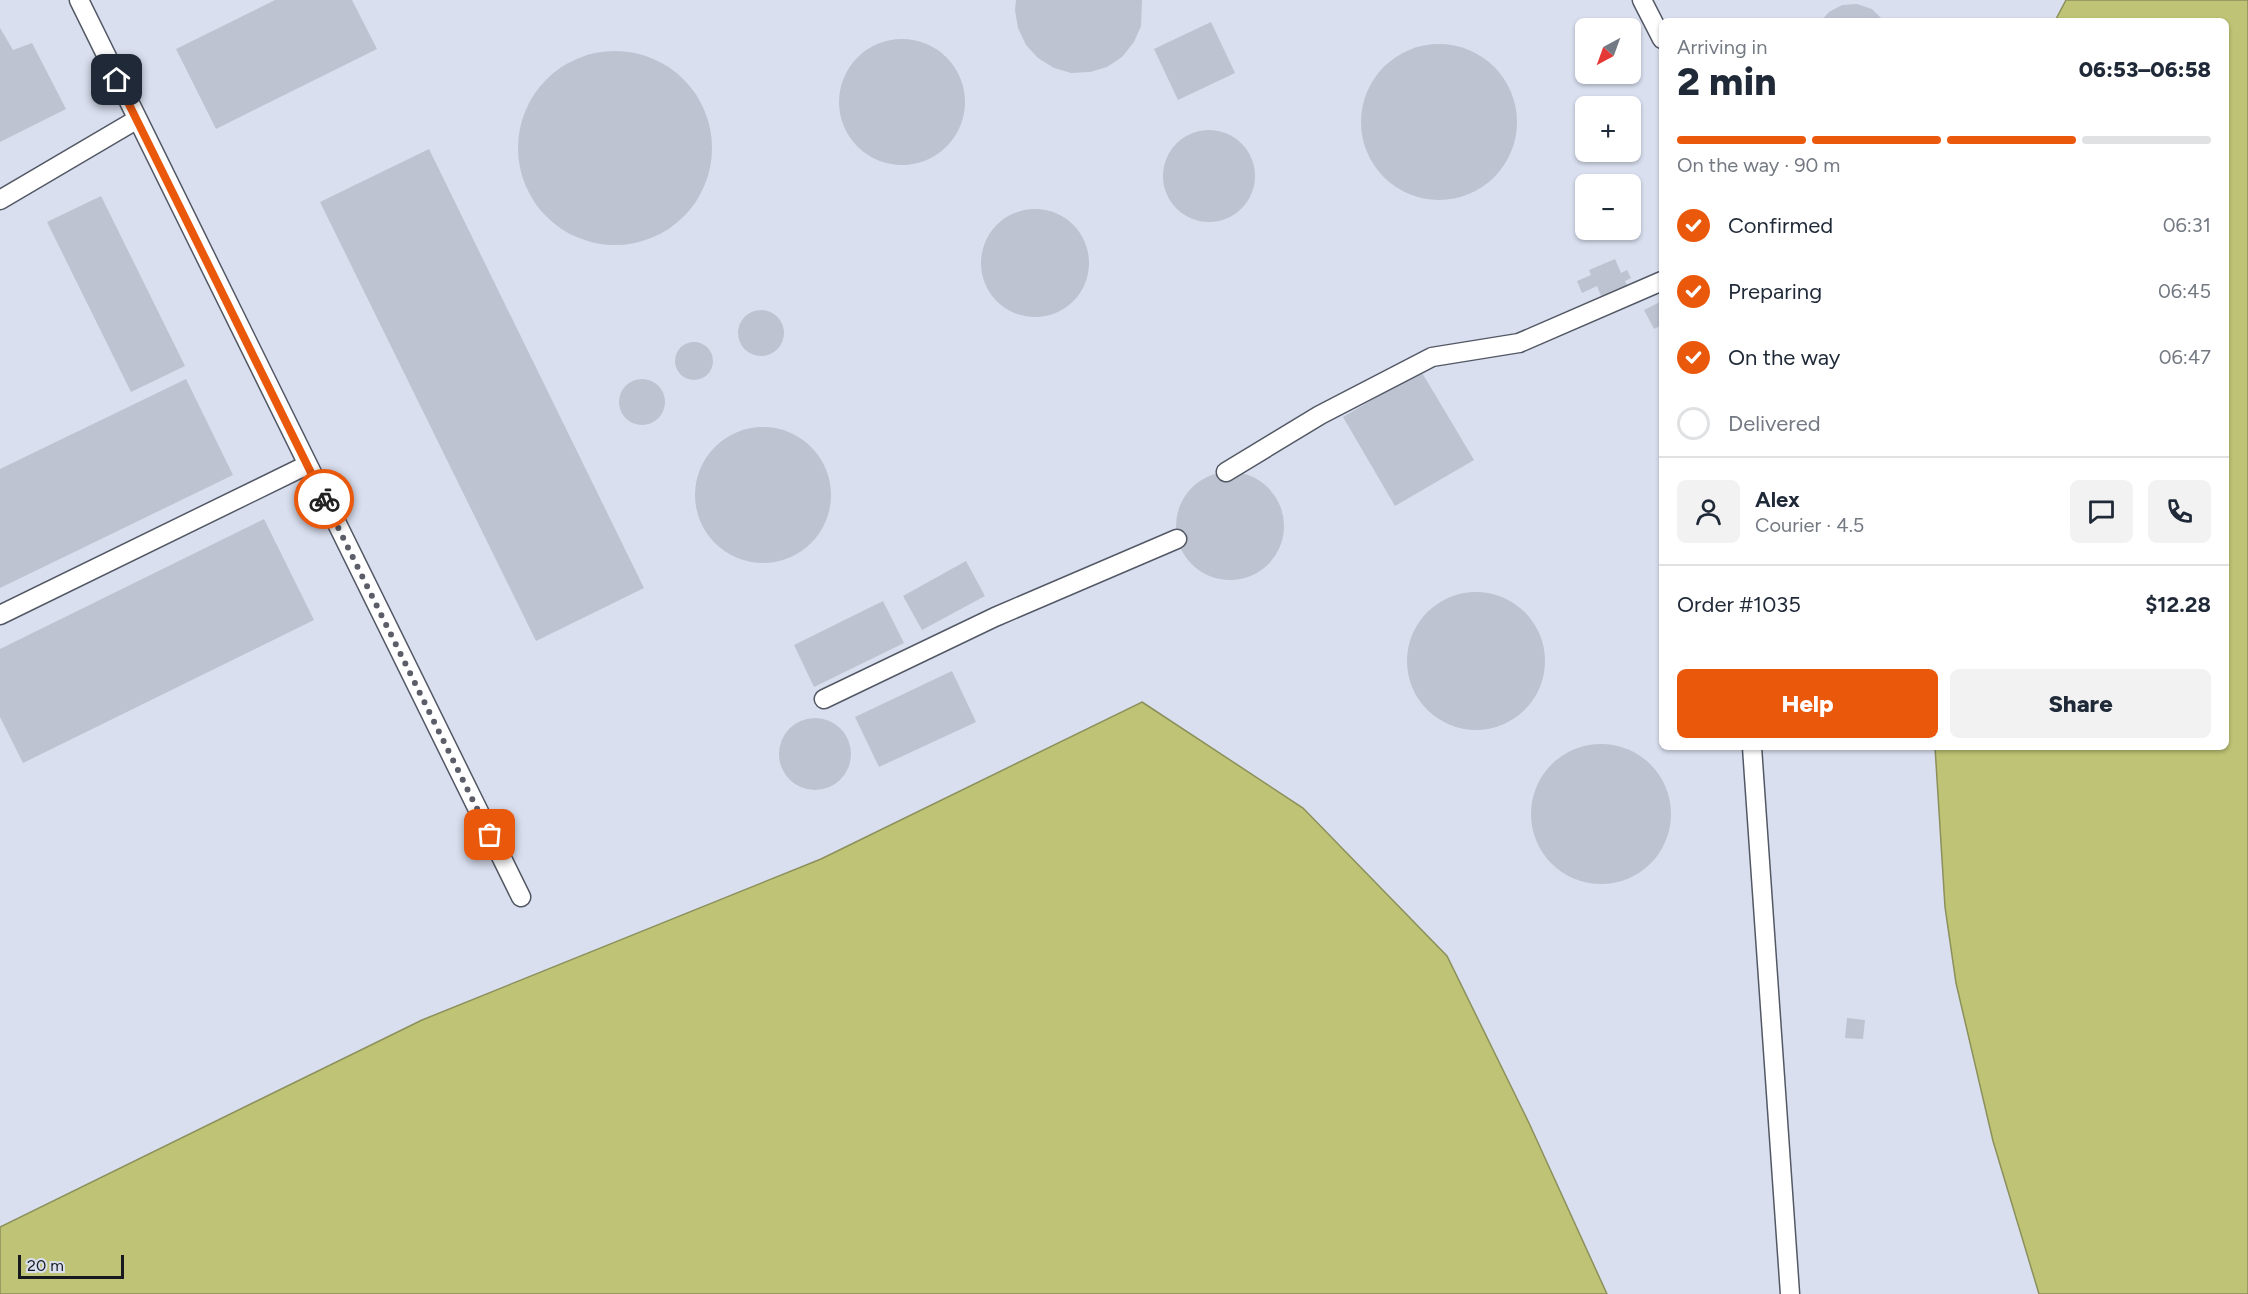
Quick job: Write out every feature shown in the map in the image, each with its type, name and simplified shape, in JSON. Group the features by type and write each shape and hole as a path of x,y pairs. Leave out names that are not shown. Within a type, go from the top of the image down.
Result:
{"lane":[{"path":"79,0 136,120 521,897"},
{"path":"1642,0 1659,33"},
{"path":"0,200 136,120"},
{"path":"1226,472 1320,416 1432,357 1519,343 1659,282"},
{"path":"0,615 307,465"},
{"path":"824,699 994,617 1178,539"},
{"path":"1752,750 1790,1294"}],"shaded area":[{"path":"2066,0 2248,0 2248,1294 2039,1294 1993,1141 1956,983 1945,907 1935,750 2229,750 2229,18 2057,18"},
{"path":"1142,702 1303,808 1447,956 1529,1123 1607,1294 0,1294 0,1227 422,1020 821,859"}],"building":[{"path":"275,0 352,0 377,49 216,129 176,49"},
{"path":"1016,0 1142,0 1141,26 1134,42 1122,57 1107,67 1090,72 1071,73 1054,68 1038,58 1026,45 1018,28"},
{"path":"1857,4 1872,9 1881,18 1824,18 1829,12 1842,5"},
{"path":"1211,22 1235,73 1178,100 1154,49"},
{"path":"0,28 13,50 32,43 66,109 0,142"},
{"path":"902,39 926,43 947,57 961,78 965,102 961,126 947,147 926,161 902,165 878,161 857,147 843,126 839,102 843,78 857,57 878,43"},
{"path":"1439,44 1454,45 1469,50 1494,67 1511,92 1516,107 1516,137 1511,152 1494,177 1469,194 1454,199 1439,200 1424,199 1409,194 1384,177 1367,152 1362,137 1361,122 1362,107 1367,92 1384,67 1409,50 1424,45"},
{"path":"605,51 625,51 661,62 684,79 696,94 705,111 712,138 712,158 705,185 696,202 684,217 669,229 652,238 625,245 605,245 569,234 540,210 529,194 522,176 518,158 518,138 529,102 553,73 569,62 587,55"},
{"path":"1209,130 1227,133 1242,143 1252,158 1255,176 1252,194 1242,209 1227,219 1209,222 1191,219 1176,209 1166,194 1163,176 1166,158 1176,143 1191,133"},
{"path":"429,149 644,588 536,641 320,202"},
{"path":"101,196 185,366 131,392 47,222"},
{"path":"1035,209 1056,213 1073,225 1085,242 1089,263 1085,284 1073,301 1056,313 1035,317 1014,313 997,301 985,284 981,263 985,242 997,225 1014,213"},
{"path":"1615,259 1621,273 1627,270 1631,278 1625,281 1627,285 1601,296 1597,286 1582,293 1577,281 1591,275 1589,270"},
{"path":"1659,302 1659,326 1654,329 1644,310"},
{"path":"761,310 777,317 784,333 777,349 761,356 745,349 738,333 745,317"},
{"path":"694,342 708,347 713,361 708,375 694,380 680,375 675,361 680,347"},
{"path":"1421,371 1474,460 1395,506 1343,417"},
{"path":"186,379 233,475 0,588 0,469"},
{"path":"642,379 651,380 658,386 664,393 664,411 658,418 651,424 642,425 633,424 626,418 620,411 619,402 620,393 626,386 633,380"},
{"path":"763,427 789,432 801,438 811,447 820,457 826,469 831,495 826,521 820,533 811,543 801,552 789,558 763,563 737,558 725,552 715,543 706,533 700,521 695,495 700,469 706,457 715,447 725,438 737,432"},
{"path":"1230,472 1251,476 1268,488 1280,505 1284,526 1280,547 1268,564 1251,576 1230,580 1209,576 1192,564 1180,547 1176,526 1180,505 1192,488 1209,476"},
{"path":"264,519 314,620 23,763 0,717 0,649"},
{"path":"966,561 985,596 922,630 903,596"},
{"path":"1476,592 1503,597 1515,603 1525,612 1534,622 1540,634 1545,661 1540,688 1534,700 1525,710 1515,719 1503,725 1476,730 1449,725 1437,719 1427,710 1418,700 1412,688 1407,661 1412,634 1418,622 1427,612 1437,603 1449,597"},
{"path":"883,601 904,643 814,687 794,645"},
{"path":"952,671 976,722 879,767 855,717"},
{"path":"822,718 841,728 849,740 851,754 849,768 841,780 829,788 808,790 789,780 781,768 779,747 789,728 801,720"},
{"path":"1601,744 1628,750 1640,756 1650,765 1659,775 1665,787 1671,814 1665,841 1659,853 1650,863 1640,872 1628,878 1601,884 1574,878 1562,872 1552,863 1543,853 1537,841 1531,814 1537,787 1543,775 1552,765 1562,756 1574,750"},
{"path":"1847,1018 1865,1020 1863,1039 1845,1038"}],"way so far":[{"path":"324,499 490,835"}],"route":[{"path":"117,80 324,499"}]}
